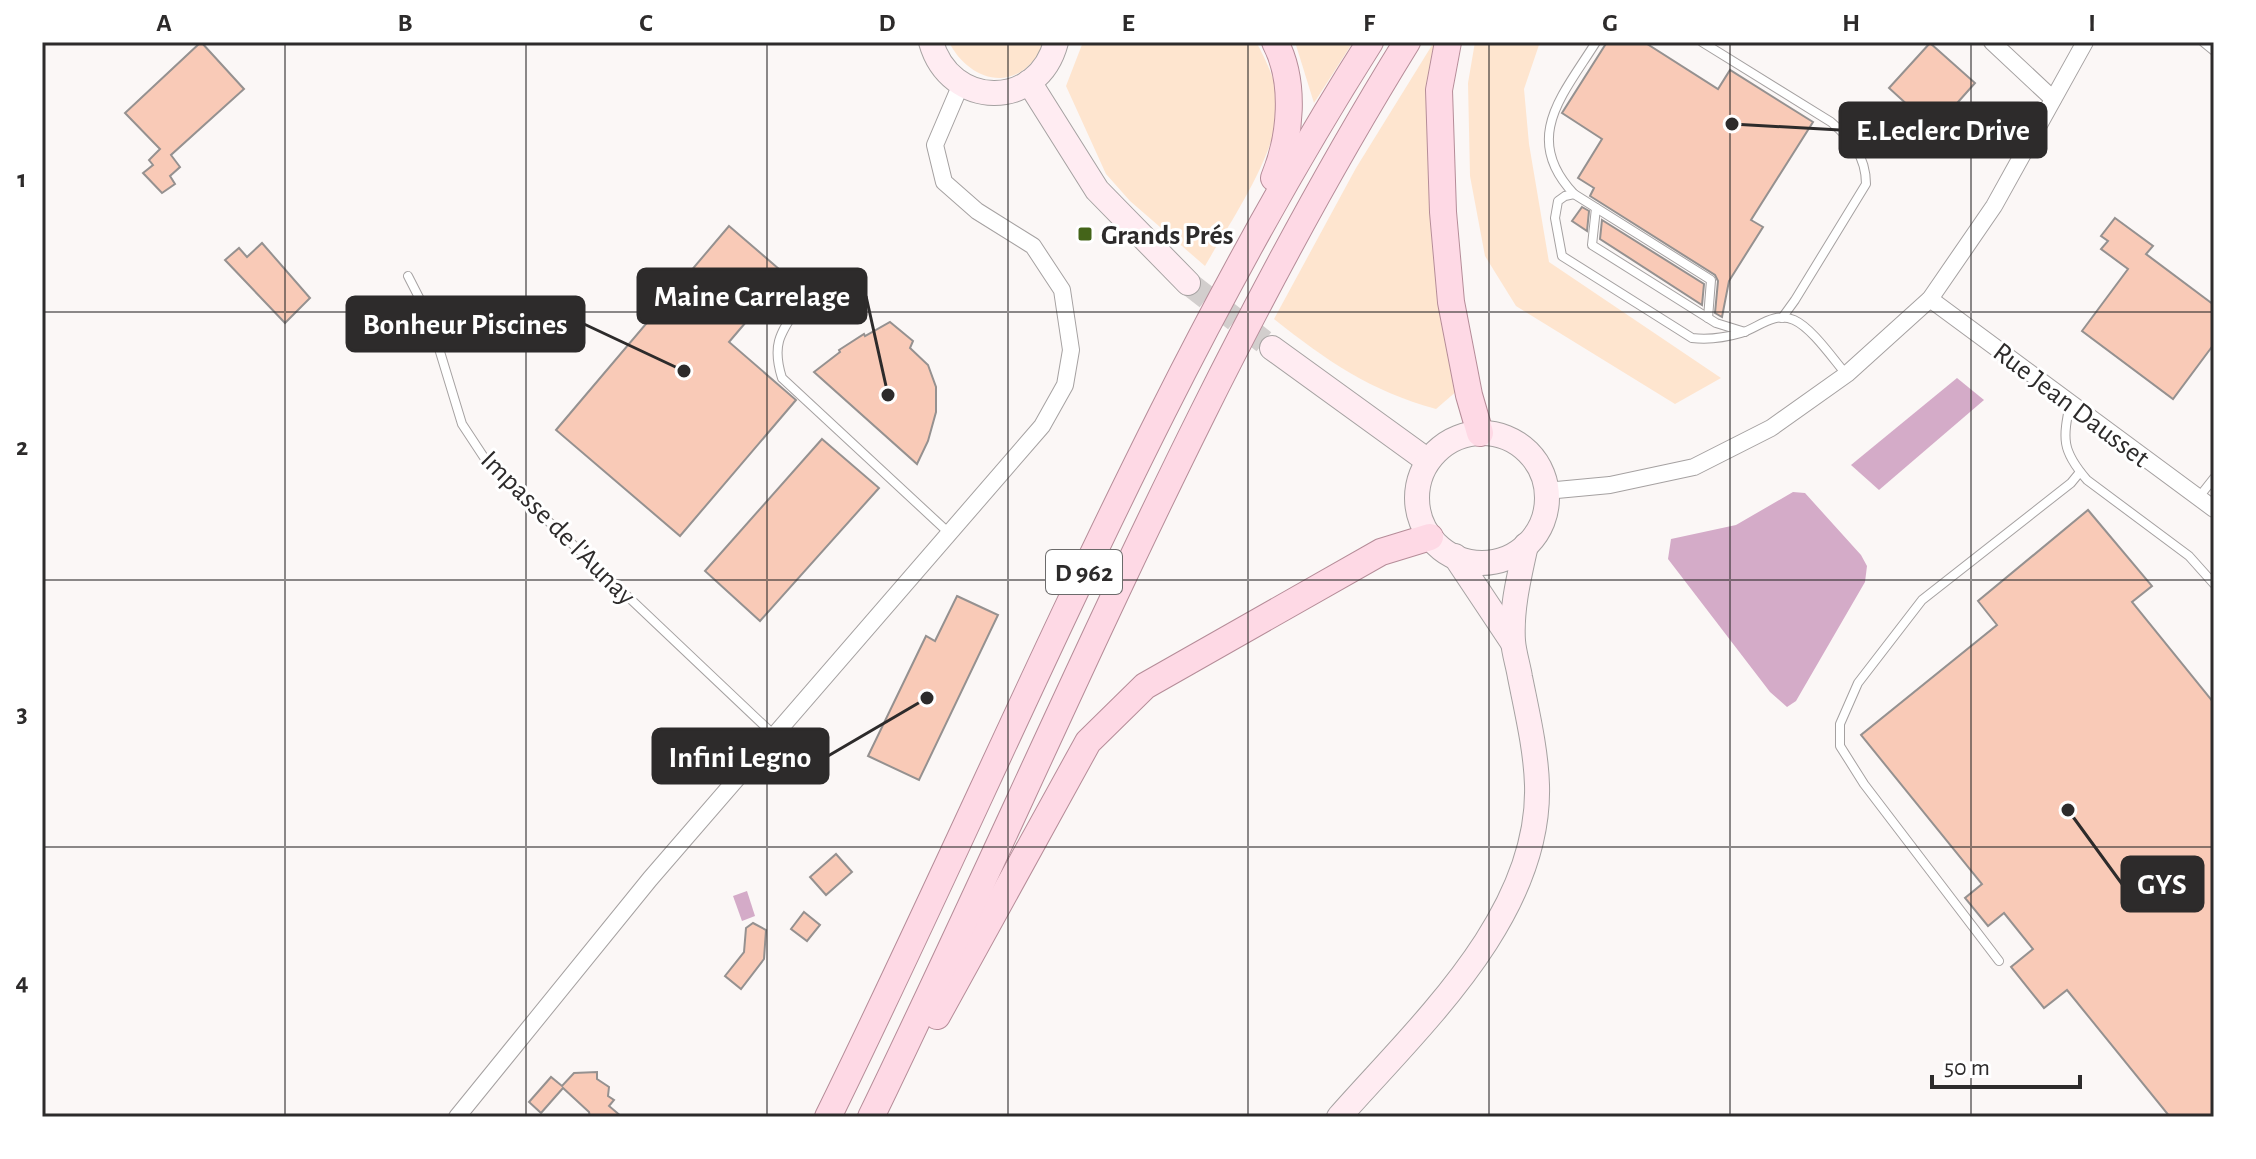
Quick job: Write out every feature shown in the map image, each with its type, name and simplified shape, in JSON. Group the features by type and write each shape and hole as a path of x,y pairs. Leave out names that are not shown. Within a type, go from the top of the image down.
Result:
{"main road":[{"path":"1245,252 1284,153 1289,106 1285,61 1275,42"},
{"name":"D 962","path":"828,1117 1105,525 1245,252 1370,42"},
{"name":"D 962","path":"871,1117 1205,406 1284,254 1407,42"},
{"path":"1448,42 1439,90 1451,302 1469,395 1480,433"},
{"path":"881,1117 1088,742 1145,686 1381,552 1430,537"}],"street":[{"path":"931,42 935,56 946,72 961,84 995,94 1013,91 1029,82 1043,70 1056,42"},
{"path":"1992,42 2053,99"},
{"path":"1546,491 1610,485 1694,467 1771,428 1847,374 1930,299 1994,206 2085,42"},
{"path":"1029,82 1097,190 1188,283"},
{"path":"457,1117 650,879 1042,426 1065,385 1071,350 1062,290 1033,246 977,211 944,182 935,145 961,84"},
{"name":"Rue Jean Dausset","path":"1930,299 2214,509"},
{"path":"1272,348 1428,461"},
{"path":"1480,433 1499,435 1517,443 1531,456 1541,472 1546,491 1545,511 1538,529 1526,545 1509,557 1490,562 1468,561 1447,552 1430,537 1420,519 1416,499 1419,479 1428,461 1442,446 1460,436 1480,433"},
{"path":"1339,1117 1472,964 1508,906 1528,851 1536,812 1537,784 1513,643 1515,595 1526,545"},
{"path":"1455,556 1513,643"}],"lane":[{"path":"1596,42 1559,102 1548,129 1549,152 1560,177 1574,194 1711,280 1708,318"},
{"path":"1702,42 1831,122 1849,138 1866,170 1866,184 1782,318"},
{"path":"2203,42 2214,51"},
{"path":"1965,116 2022,156"},
{"path":"1574,194 1558,201 1555,218 1562,256 1692,338 1713,340 1746,332 1764,321 1794,320 1847,374"},
{"path":"1596,208 1592,245 1708,318 1746,332"},
{"name":"Impasse de l'Aunay","path":"408,276 430,319 462,424 489,465 774,736"},
{"path":"797,308 777,343 777,360 782,378 949,533"},
{"path":"2070,402 2063,439 2080,472 2189,556 2214,584"},
{"path":"1999,961 1864,784 1840,746 1840,724 1858,683 1922,600 2071,483 2080,472"},
{"path":"2199,498 2214,478"}],"shaded area":[{"path":"949,42 1043,42 1029,65 1015,75 993,78 963,62"},
{"path":"1083,42 1256,42 1260,49 1278,95 1279,111 1274,131 1249,191 1205,266 1130,201 1106,174 1066,86"},
{"path":"1295,42 1353,42 1314,103"},
{"path":"1434,42 1440,42 1458,390 1436,409 1390,393 1350,373 1274,319 1356,168"},
{"path":"1475,42 1540,42 1524,89 1529,144 1549,262 1721,378 1675,404 1516,306 1485,256 1470,176 1468,83"},
{"path":"1957,378 1984,400 1879,490 1851,465"},
{"path":"1793,492 1805,493 1861,555 1867,566 1865,582 1796,701 1787,707 1770,692 1668,559 1671,539 1736,525"},
{"path":"747,891 755,916 742,921 733,896"}],"building":[{"path":"201,42 244,89 171,155 180,167 170,176 175,184 162,193 143,173 153,165 149,160 160,149 125,113"},
{"path":"1607,42 1644,42 1718,89 1730,70 1813,122 1751,220 1763,227 1729,281 1722,317 1715,313 1718,281 1715,275 1590,196 1594,188 1578,178 1602,139 1562,113"},
{"path":"1930,43 1975,83 1934,129 1889,88"},
{"path":"1582,207 1589,211 1587,231 1572,221"},
{"path":"2115,218 2153,246 2146,254 2214,305 2214,344 2173,399 2082,331 2128,269 2101,249 2108,241 2101,236"},
{"path":"1602,220 1704,284 1702,305 1600,239"},
{"path":"729,226 786,275 729,342 796,400 680,536 556,430"},
{"path":"262,243 310,298 285,323 225,260 239,248 247,257"},
{"path":"890,322 913,341 910,348 928,365 936,387 936,412 928,441 917,464 814,372 839,350"},
{"path":"822,439 879,488 760,621 705,571"},
{"path":"2088,510 2152,586 2132,602 2214,703 2214,1117 2170,1117 2067,990 2044,1008 2011,967 2033,949 2004,913 1988,926 1965,898 1982,884 1861,735 1997,625 1978,601"},
{"path":"957,596 998,615 919,780 868,756 926,636 935,641"},
{"path":"836,854 852,872 826,895 810,877"},
{"path":"804,912 820,925 807,941 791,929"},
{"path":"753,923 766,930 764,959 741,989 725,976 744,952 746,928"},
{"path":"597,1072 597,1079 609,1087 608,1096 614,1100 609,1106 622,1117 590,1117 589,1112 563,1088 541,1113 529,1102 551,1077 562,1086 574,1073"}],"tunnel":[{"path":"1188,283 1272,348"}],"place":[{"name":"E.Leclerc Drive","path":"1732,124"},
{"name":"Grands Prés","path":"1085,234"},
{"name":"Bonheur Piscines","path":"684,371"},
{"name":"Maine Carrelage","path":"888,395"},
{"name":"Infini Legno","path":"927,698"},
{"name":"GYS","path":"2068,810"}]}
